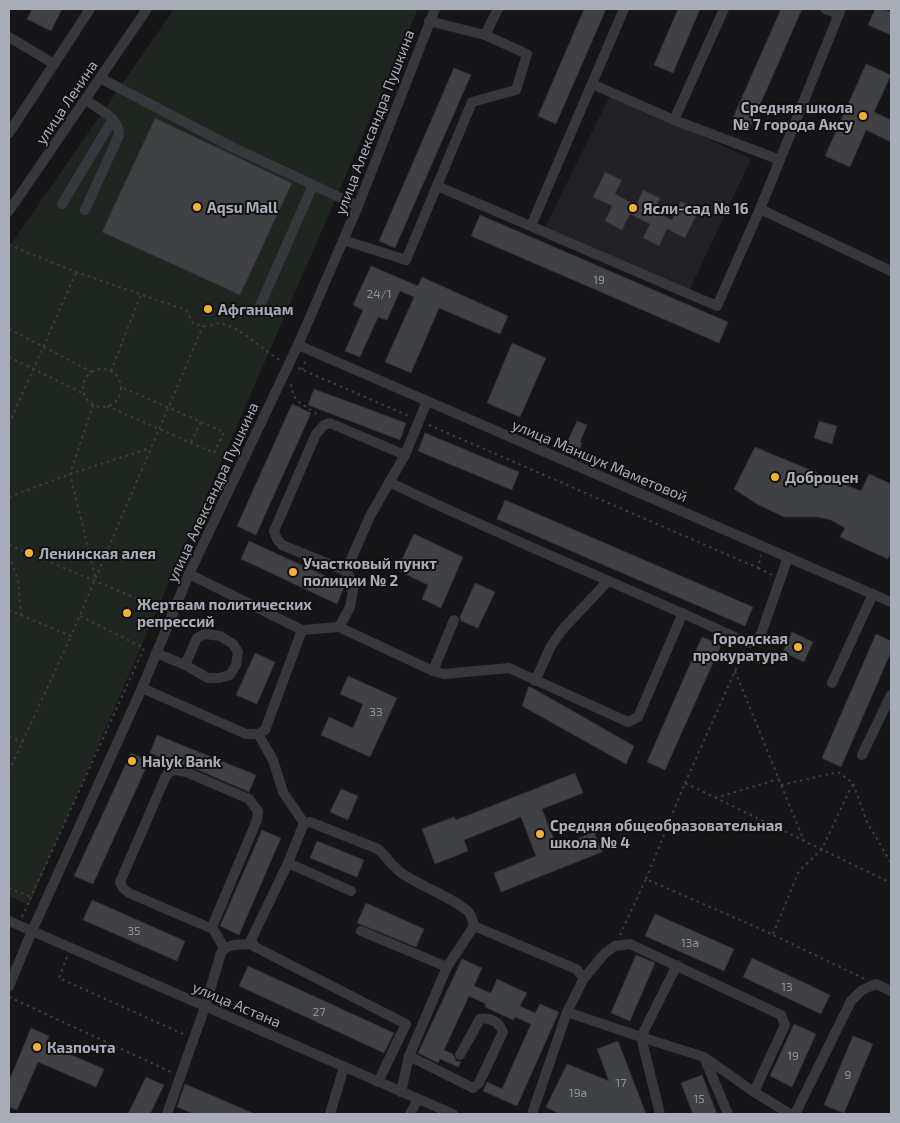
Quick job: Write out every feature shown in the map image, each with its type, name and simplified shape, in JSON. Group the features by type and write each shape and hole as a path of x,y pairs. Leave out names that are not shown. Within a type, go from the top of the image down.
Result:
{"street":[{"path":"9,133 90,9"},
{"name":"улица Ленина","path":"9,212 147,9"},
{"name":"улица Александра Пушкина","path":"9,986 142,688 189,574 298,345 358,206 435,9"},
{"path":"485,35 498,9"},
{"path":"531,226 624,9"},
{"path":"674,120 724,9"},
{"path":"437,186 717,306 760,209 840,12 825,9"},
{"path":"343,240 406,260 472,102 516,90 527,54 485,35 430,21"},
{"path":"9,37 54,64"},
{"path":"100,78 234,148 358,206"},
{"path":"592,84 674,120 780,160"},
{"path":"85,210 119,129 113,119 86,100"},
{"path":"62,204 113,119"},
{"path":"258,310 313,185"},
{"path":"760,209 891,271"},
{"name":"улица Маншук Маметовой","path":"298,345 873,594 890,599"},
{"path":"346,571 370,516 405,455 427,401"},
{"path":"339,627 350,606 353,590 352,582 346,571 282,545 276,539 274,531 316,434 324,425 330,423 405,455"},
{"path":"389,482 458,515 748,643 756,640 761,634 788,557"},
{"path":"189,574 302,630 339,627 433,671 444,674 509,668 628,722 638,717 683,613"},
{"path":"535,680 551,646 562,630 608,581"},
{"path":"832,683 873,594"},
{"path":"433,671 454,620"},
{"path":"142,688 246,734 258,734 265,730 302,630"},
{"path":"156,653 185,665 208,678 219,678 230,674 236,665 238,652 234,644 220,636 205,634 197,638 185,665"},
{"path":"862,755 891,695"},
{"path":"258,734 273,760 283,792 304,823"},
{"path":"177,770 186,772 249,799 258,811 257,820 212,927 208,927 129,893 120,882 164,778 169,772 177,770"},
{"path":"304,823 310,822 378,849 387,856 398,871 420,885 461,906 470,915 474,926 576,969 584,978"},
{"path":"252,944 251,940 288,863 304,823"},
{"path":"288,863 351,891"},
{"name":"улица Астана","path":"14,923 453,1114"},
{"path":"401,1092 409,1056 447,967 474,926"},
{"path":"171,1113 180,1076 224,948 212,927"},
{"path":"361,931 447,967"},
{"path":"224,948 252,944 406,1024 378,1082"},
{"path":"532,1114 567,1012 584,978 605,953 615,946 630,944 781,1016 785,1024 754,1092"},
{"path":"660,1114 640,1037 677,965"},
{"path":"795,1114 851,1001 862,990 876,984 891,991"},
{"path":"567,1012 704,1057 754,1092 790,1114"},
{"path":"409,1056 473,1088 479,1083 503,1032 500,1025 488,1018 480,1019 460,1056"},
{"path":"704,1057 728,1114"},
{"path":"330,1114 344,1067"},
{"path":"410,1114 418,1099"}],"path":[{"path":"9,245 76,272 186,310 194,323 203,326 223,323 247,336 288,364 780,579"},
{"path":"9,424 76,272"},
{"path":"111,371 141,294"},
{"path":"9,772 96,581 203,326"},
{"path":"9,329 92,372"},
{"path":"9,357 84,394"},
{"path":"101,369 111,371 118,378 121,387 120,395 115,402 108,406 100,407 93,405 84,394 83,385 86,378 92,372 101,369"},
{"path":"291,382 292,394 297,401 316,413 324,425"},
{"path":"108,406 214,453 224,432 121,387"},
{"path":"93,405 70,474 96,581"},
{"path":"190,443 201,422"},
{"path":"9,497 70,474 151,448"},
{"path":"9,544 173,614"},
{"path":"758,568 763,546"},
{"path":"9,556 18,579 21,615"},
{"path":"9,610 71,636"},
{"path":"14,923 31,897 144,648 80,616"},
{"path":"615,946 748,643"},
{"path":"735,672 804,840"},
{"path":"9,737 23,742"},
{"path":"781,785 838,772 853,783 867,822 891,863"},
{"path":"715,798 779,779"},
{"path":"773,934 799,871 822,849 853,783"},
{"path":"686,784 891,883"},
{"path":"646,879 773,934 876,984"},
{"path":"9,888 31,897"},
{"path":"70,948 59,978 194,1039"},
{"path":"9,997 180,1076"}],"shaded area":[{"path":"174,9 418,9 29,905 9,896 9,247"},
{"path":"611,94 751,159 689,291 545,227"}],"building":[{"path":"32,9 62,9 51,31 27,19"},
{"path":"584,9 606,9 556,124 538,116"},
{"path":"678,9 700,9 673,73 654,65"},
{"path":"781,9 802,9 749,130 731,122"},
{"path":"875,9 891,12 891,35 868,25"},
{"name":"Средняя школа № 7 города Аксу","path":"866,64 891,75 874,112 891,120 891,142 866,130 850,167 825,156"},
{"path":"454,68 471,75 395,248 379,241"},
{"name":"Аqsu Mall","path":"155,118 292,183 240,295 102,232"},
{"name":"Ясли-сад № 16","path":"605,172 622,180 615,194 636,205 643,190 660,198 654,211 672,220 681,201 699,210 685,238 667,229 659,246 643,238 650,224 630,214 622,230 605,221 612,206 593,197"},
{"path":"480,215 728,322 719,343 471,236"},
{"path":"371,266 418,286 422,277 508,316 500,334 439,308 411,373 385,362 414,297 400,291 387,320 378,317 360,357 345,351 363,310 353,305"},
{"path":"512,343 546,358 520,417 487,403"},
{"path":"314,389 406,423 400,440 308,405"},
{"path":"292,404 311,413 256,535 237,526"},
{"path":"577,421 587,425 580,442 582,443 579,451 566,445"},
{"path":"819,421 837,426 832,444 814,438"},
{"path":"425,433 519,472 512,490 418,451"},
{"path":"755,447 861,491 869,474 891,484 891,552 888,559 840,537 845,528 831,520 818,517 784,517 757,504 734,489"},
{"path":"505,500 753,607 745,626 497,519"},
{"path":"414,534 463,557 441,608 422,599 428,585 397,570"},
{"name":"Участковый пункт полиции № 2","path":"249,541 345,585 337,604 241,559"},
{"path":"475,583 495,592 478,628 461,621 460,617"},
{"name":"Городская прокуратура","path":"792,632 813,642 804,662 783,652"},
{"path":"876,634 891,641 891,652 841,767 822,758"},
{"path":"702,637 721,645 665,770 647,762"},
{"path":"255,653 275,662 257,704 236,695"},
{"path":"348,676 397,698 370,757 321,735 329,717 353,728 363,704 340,694"},
{"path":"529,686 634,746 626,764 522,706"},
{"path":"157,735 256,775 249,792 189,766 175,763 150,753"},
{"path":"131,753 149,761 93,884 74,876"},
{"name":"Средняя общеобразовательная школа № 4","path":"575,773 583,793 542,809 557,847 594,832 602,852 501,892 494,873 536,856 521,817 464,840 468,851 435,864 422,829 454,817 456,820"},
{"path":"341,789 358,796 348,820 330,812"},
{"path":"262,830 281,838 239,935 220,926"},
{"path":"317,841 364,860 357,877 310,858"},
{"path":"92,900 185,941 177,961 83,920"},
{"path":"366,903 424,929 416,947 357,923"},
{"path":"655,914 734,949 724,971 645,936"},
{"path":"636,955 655,963 630,1021 611,1013"},
{"path":"752,958 830,995 821,1014 743,977"},
{"path":"462,959 482,968 474,986 491,993 497,979 527,993 520,1006 535,1013 540,1004 559,1012 517,1106 483,1091 487,1082 502,1089 531,1024 515,1017 513,1020 485,1007 486,1004 469,996 444,1050 453,1054 456,1061 461,1062 458,1067 440,1059 438,1063 418,1053"},
{"path":"248,966 394,1033 384,1053 239,986"},
{"path":"794,1024 816,1034 792,1087 770,1076"},
{"path":"31,1028 49,1036 46,1044 104,1069 96,1087 38,1062 17,1110 9,1107 9,1081"},
{"path":"853,1036 873,1044 844,1113 824,1105"},
{"path":"618,1041 646,1114 560,1114 546,1107 567,1064 609,1081 597,1049"},
{"path":"702,1075 717,1114 693,1114 681,1083"},
{"path":"146,1077 164,1085 150,1114 128,1114"},
{"path":"185,1084 255,1114 194,1114 177,1107"}],"place":[{"name":"Средняя школа № 7 города Аксу","path":"863,116"},
{"name":"Аqsu Mall","path":"197,207"},
{"name":"Ясли-сад № 16","path":"633,208"},
{"name":"Афганцам","path":"208,309"},
{"name":"Доброцен","path":"775,477"},
{"name":"Ленинская алея","path":"29,553"},
{"name":"Участковый пункт полиции № 2","path":"293,572"},
{"name":"Жертвам политических репрессий","path":"127,613"},
{"name":"Городская прокуратура","path":"798,647"},
{"name":"Halyk Bank","path":"132,761"},
{"name":"Средняя общеобразовательная школа № 4","path":"540,834"},
{"name":"Казпочта","path":"37,1047"}]}
